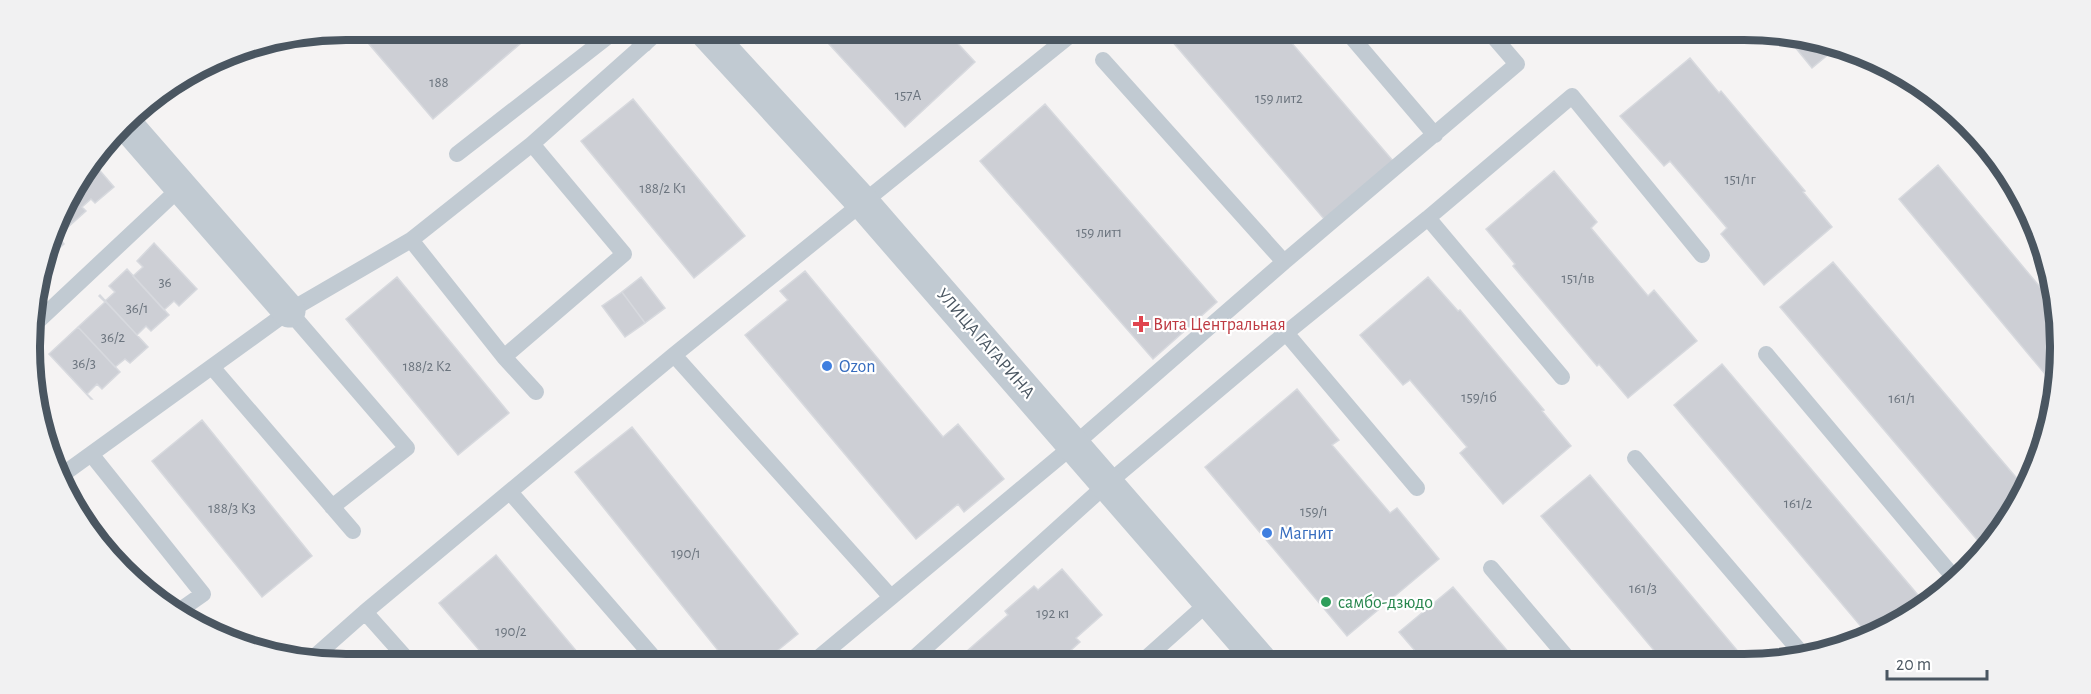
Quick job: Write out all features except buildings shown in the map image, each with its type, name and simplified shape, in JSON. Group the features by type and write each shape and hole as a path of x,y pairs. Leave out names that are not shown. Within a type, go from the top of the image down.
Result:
{"street":[{"name":"УЛИЦА ГАГАРИНА","path":"713,40 863,202 1255,654"},
{"path":"131,129 289,311"}],"lane":[{"path":"457,154 603,40"},
{"path":"639,40 645,44"},
{"path":"67,471 289,311 411,240 532,144 649,40"},
{"path":"320,652 674,355 1064,40"},
{"path":"1354,40 1435,135"},
{"path":"823,654 1075,444 1517,64 1496,40"},
{"path":"1103,60 1284,262"},
{"path":"919,654 1108,483 1572,96 1701,255"},
{"path":"504,357 624,254 532,144"},
{"path":"42,317 181,187"},
{"path":"1428,218 1562,377"},
{"path":"411,240 504,357 536,392"},
{"path":"289,311 407,448 332,507"},
{"path":"1286,333 1417,488"},
{"path":"1766,354 1950,573"},
{"path":"674,355 890,596"},
{"path":"212,367 353,531"},
{"path":"91,454 203,594 185,607"},
{"path":"1635,458 1798,649"},
{"path":"510,492 651,654"},
{"path":"1491,568 1564,654"},
{"path":"1151,654 1209,602"},
{"path":"365,612 402,654"}],"place":[{"name":"Вита Центральная","path":"1141,324"},
{"name":"Ozon","path":"827,366"},
{"name":"Магнит","path":"1267,533"},
{"name":"самбо-дзюдо","path":"1326,602"}]}
